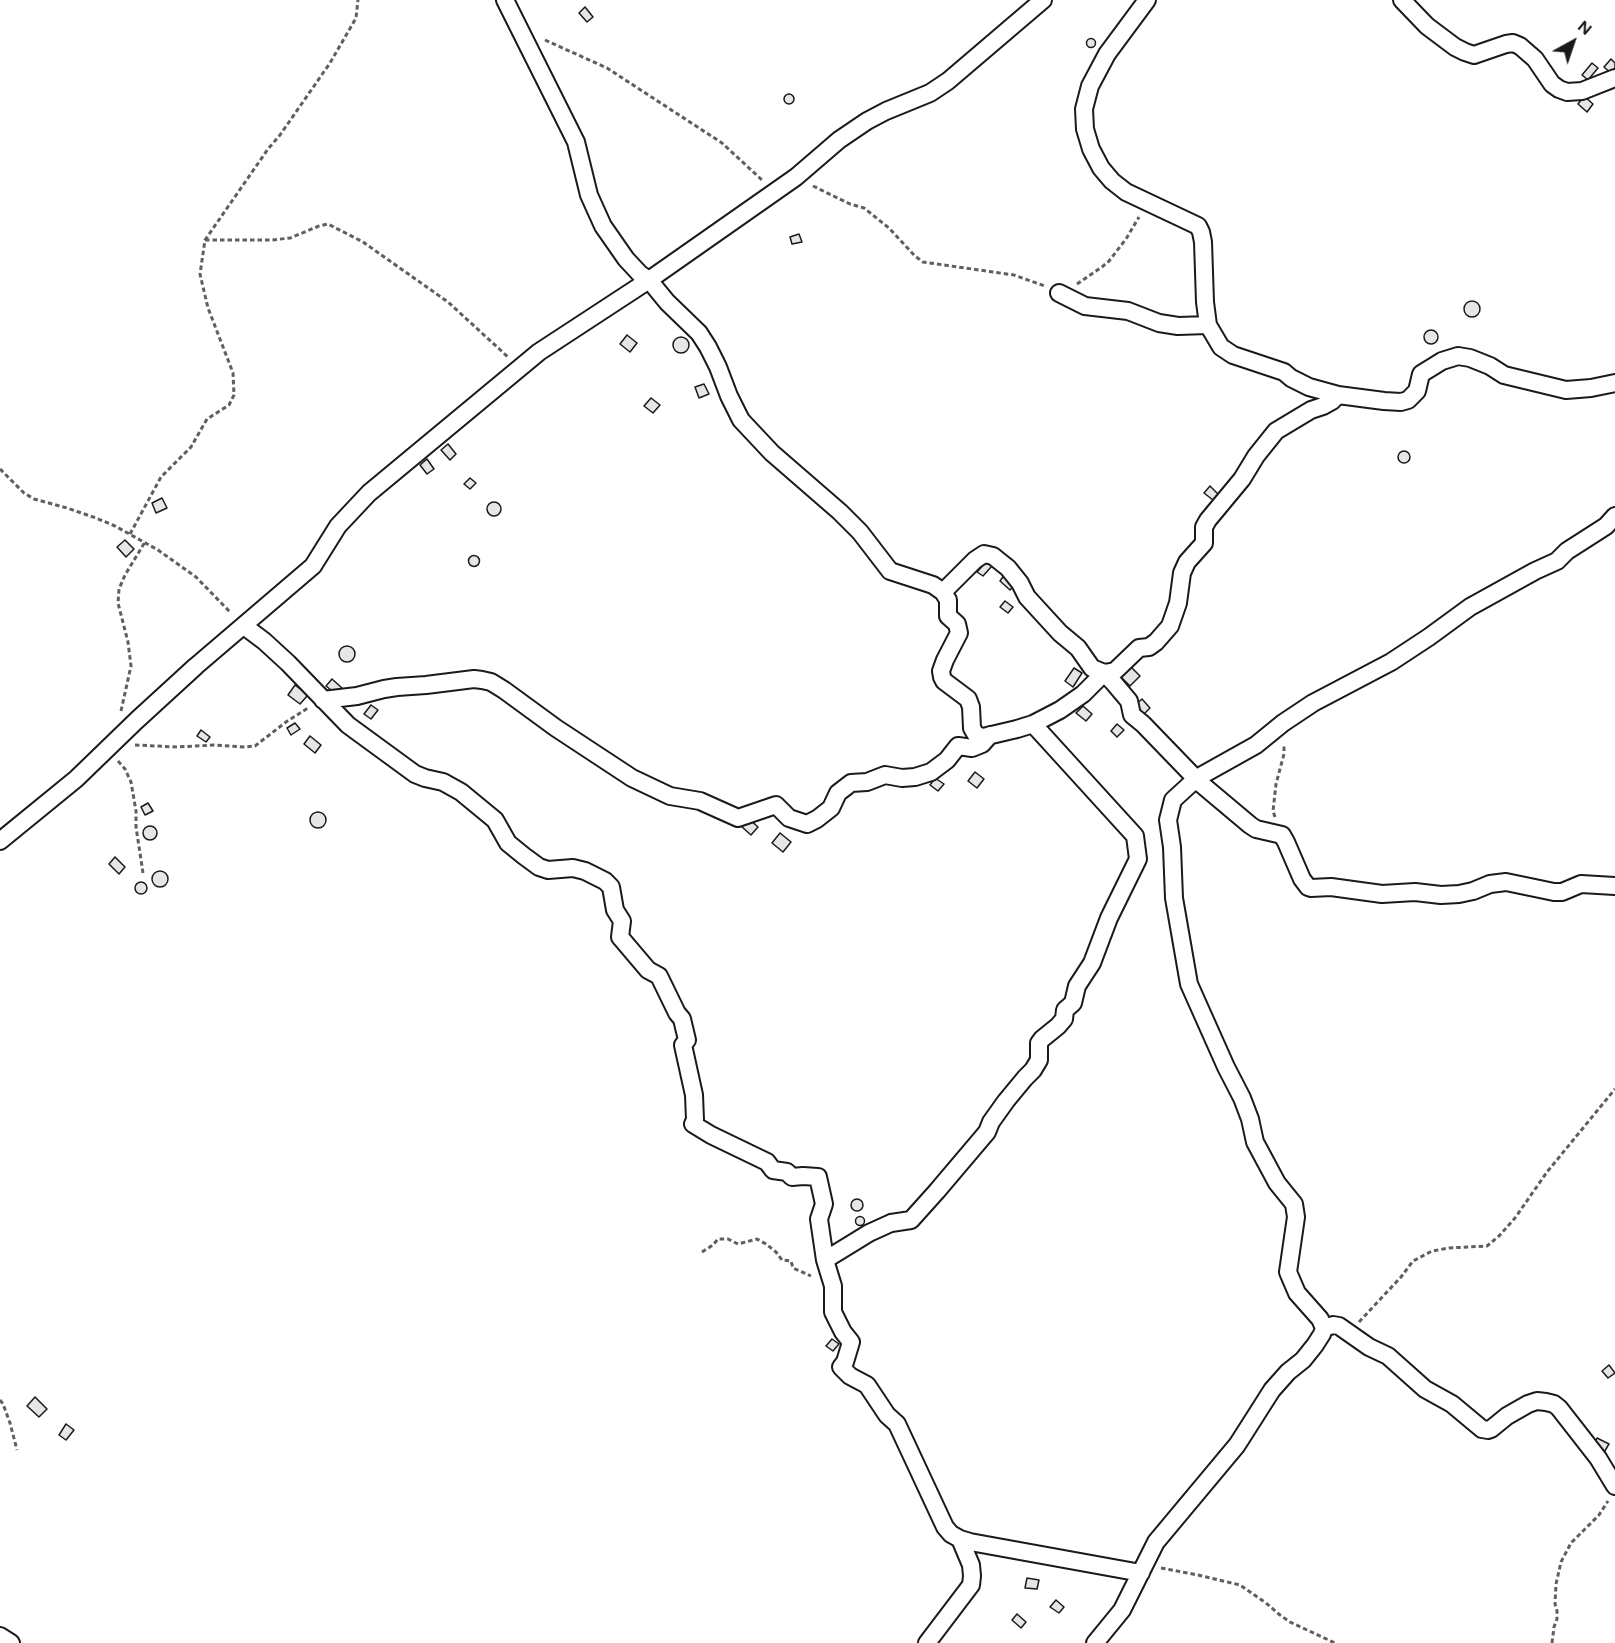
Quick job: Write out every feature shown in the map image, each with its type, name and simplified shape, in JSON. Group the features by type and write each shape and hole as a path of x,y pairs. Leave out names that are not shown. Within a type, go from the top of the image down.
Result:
{"street":[{"path":"505,0 568,124 580,156 589,195 599,218 626,259 640,274 650,280 667,302 699,333 718,367 741,420 860,532 890,571 933,585 943,592 948,600 948,616 959,627 959,633 945,660 941,671 942,677 968,699 971,707 972,728 976,735 983,737 1033,724 1076,699 1104,673 1114,671 1139,648 1156,642 1170,626 1178,603 1182,573 1187,562 1204,543 1204,527 1208,520 1242,479 1256,456 1276,431 1311,410 1332,401 1338,395"},
{"path":"0,841 76,779 162,697 313,566 338,526 369,493 539,352 650,280 796,177 839,140 867,121 930,93 948,81 1043,0"},
{"path":"1147,0 1107,54 1090,86 1084,109 1085,129 1091,149 1101,168 1112,181 1147,204 1198,226 1204,249 1208,325 1221,347 1233,355 1278,369 1309,387 1338,395 1384,401 1408,400 1416,391 1421,374 1442,361 1458,356 1480,362 1504,375 1566,390 1615,383"},
{"path":"1402,0 1426,26 1465,52 1474,55 1506,44 1513,43 1520,46 1535,59 1558,90 1582,91 1615,78"},
{"path":"1059,293 1084,306 1128,311 1159,323 1178,326 1208,325"},
{"path":"1095,1643 1122,1610 1156,1542 1236,1445 1272,1390 1315,1345 1324,1328 1320,1319 1297,1293 1288,1272 1296,1217 1294,1204 1277,1183 1255,1142 1242,1098 1189,984 1174,898 1172,848 1168,820 1173,800 1197,778 1256,745 1283,723 1327,695 1391,662 1470,607 1557,561 1567,551 1606,526 1615,516"},
{"path":"943,592 984,554 993,556 1008,568 1020,583 1027,597 1060,633 1078,648 1092,668 1104,673 1129,700 1132,715 1210,792 1256,829 1282,835 1308,887 1331,887 1382,894 1416,892 1441,895 1459,894 1490,884 1506,882 1554,892 1562,892 1581,884 1615,886"},
{"path":"243,626 272,648 348,725 415,774 443,782 461,792 495,820 508,843 539,867 548,870 573,868 585,871 609,884 615,910 622,921 620,937 648,970 659,976 682,1019 687,1040 683,1045 694,1095 695,1120 693,1124 767,1162 773,1170 787,1172 792,1177 818,1177 824,1204 819,1219 825,1260 832,1286 832,1312 851,1342 841,1367 850,1376 867,1385 887,1414 897,1424 945,1527 951,1534 960,1539 1142,1569"},
{"path":"323,700 357,696 397,687 467,680 491,682 632,778 670,796 700,801 738,818 776,805 789,818 807,824 831,808 838,793 851,783 867,782 885,775 902,778 931,772 947,760 958,746 972,748 982,744 990,735"},
{"path":"825,1260 869,1233 891,1223 911,1220 987,1132 991,1122 1006,1101 1039,1060 1039,1043 1064,1019 1065,1010 1073,1003 1077,986 1092,963 1138,859 1135,836 1033,724"},
{"path":"1324,1328 1333,1325 1340,1326 1350,1332 1369,1347 1388,1356 1425,1389 1452,1404 1482,1429 1488,1431 1507,1416 1528,1404 1537,1401 1554,1404 1598,1458 1615,1486"},
{"path":"927,1643 971,1585 971,1565 960,1539"},
{"path":"0,1636 11,1643"}],"path":[{"path":"130,534 161,477 191,447 207,419 228,405 234,394 233,373 208,308 200,273 206,240 330,63 356,18 358,0"},
{"path":"544,40 607,68 722,143 775,191"},
{"path":"796,177 850,204 864,208 890,228 923,262 1014,275 1059,293 1109,261 1126,239 1147,204"},
{"path":"206,240 290,238 328,224 363,242 448,302 520,368"},
{"path":"0,469 34,500 86,514 145,542 196,577 243,626"},
{"path":"121,711 131,666 128,642 118,603 119,589 145,542"},
{"path":"108,748 255,746 292,718 323,700"},
{"path":"1282,835 1273,811 1276,784 1284,754 1283,723"},
{"path":"108,748 129,775 143,873"},
{"path":"1350,1332 1413,1261 1432,1251 1487,1246 1499,1236 1515,1218 1547,1172 1615,1089"},
{"path":"702,1252 718,1239 728,1239 738,1244 758,1239 776,1252 782,1260 791,1261 794,1268 806,1275 831,1280"},
{"path":"0,1400 17,1450"},
{"path":"1552,1643 1557,1619 1556,1584 1561,1562 1571,1544 1599,1515 1611,1497 1615,1486"},
{"path":"1142,1569 1191,1573 1240,1585 1280,1616 1307,1632 1335,1643"}],"building":[{"path":"585,7 593,17 587,22 579,13"},
{"path":"1091,39 1095,43 1091,47 1087,43"},
{"path":"1611,59 1615,63 1614,76 1604,67"},
{"path":"1592,63 1598,68 1588,80 1582,75"},
{"path":"789,94 793,95 793,103 789,104 785,103 784,99 785,95"},
{"path":"1584,96 1593,104 1587,112 1578,104"},
{"path":"799,234 802,242 792,244 790,237"},
{"path":"1469,301 1475,301 1480,309 1478,315 1469,317 1464,312 1464,306"},
{"path":"1431,330 1436,332 1438,337 1436,342 1431,344 1426,342 1424,337 1426,332"},
{"path":"627,335 637,343 630,352 620,344"},
{"path":"681,337 689,345 681,353 673,345"},
{"path":"704,384 709,394 699,398 695,387"},
{"path":"651,398 660,405 653,413 644,406"},
{"path":"448,444 456,454 450,460 441,450"},
{"path":"1406,451 1410,457 1406,463 1402,463 1398,455"},
{"path":"427,459 434,469 427,474 420,465"},
{"path":"470,478 476,483 470,489 464,484"},
{"path":"1210,486 1218,494 1213,500 1204,493"},
{"path":"162,498 167,508 156,513 152,503"},
{"path":"494,502 499,504 501,509 499,514 494,516 489,514 487,509 489,504"},
{"path":"125,540 134,549 126,557 117,547"},
{"path":"474,555 480,561 474,567 468,561"},
{"path":"987,561 992,566 983,576 977,572"},
{"path":"1005,574 1016,583 1010,590 1000,581"},
{"path":"1005,601 1013,607 1008,613 1000,607"},
{"path":"347,646 355,654 347,662 339,654"},
{"path":"1130,666 1140,676 1130,686 1120,676"},
{"path":"1074,668 1082,673 1073,687 1065,681"},
{"path":"332,679 342,688 336,694 326,686"},
{"path":"295,685 308,695 300,704 288,695"},
{"path":"1142,699 1150,708 1142,716 1133,707"},
{"path":"371,705 378,710 371,719 364,714"},
{"path":"1083,706 1092,714 1086,721 1076,713"},
{"path":"295,723 300,729 291,735 287,728"},
{"path":"1117,724 1124,730 1117,737 1111,731"},
{"path":"201,730 210,737 206,742 197,736"},
{"path":"310,736 321,745 315,753 304,744"},
{"path":"975,772 984,779 977,788 968,781"},
{"path":"935,778 944,784 938,791 930,785"},
{"path":"148,803 153,811 145,815 141,807"},
{"path":"318,812 324,814 326,820 324,826 318,828 312,826 310,820 312,814"},
{"path":"749,819 758,827 751,835 742,827"},
{"path":"150,826 155,828 157,833 155,838 150,840 145,838 143,833 145,828"},
{"path":"780,833 791,842 783,852 772,843"},
{"path":"115,857 125,867 119,874 109,864"},
{"path":"160,871 168,879 160,887 152,879"},
{"path":"143,882 147,888 143,894 139,894 135,886"},
{"path":"857,1199 863,1205 857,1211 851,1205"},
{"path":"860,1217 864,1221 860,1225 856,1221"},
{"path":"832,1339 839,1344 833,1351 826,1346"},
{"path":"1609,1365 1615,1373 1608,1378 1602,1371"},
{"path":"35,1397 47,1409 39,1417 27,1406"},
{"path":"66,1424 74,1430 66,1440 59,1435"},
{"path":"1597,1438 1609,1444 1603,1454 1592,1448"},
{"path":"1027,1578 1039,1580 1037,1589 1025,1588"},
{"path":"1056,1600 1064,1607 1059,1613 1050,1607"},
{"path":"1017,1614 1026,1622 1021,1628 1012,1620"}]}
